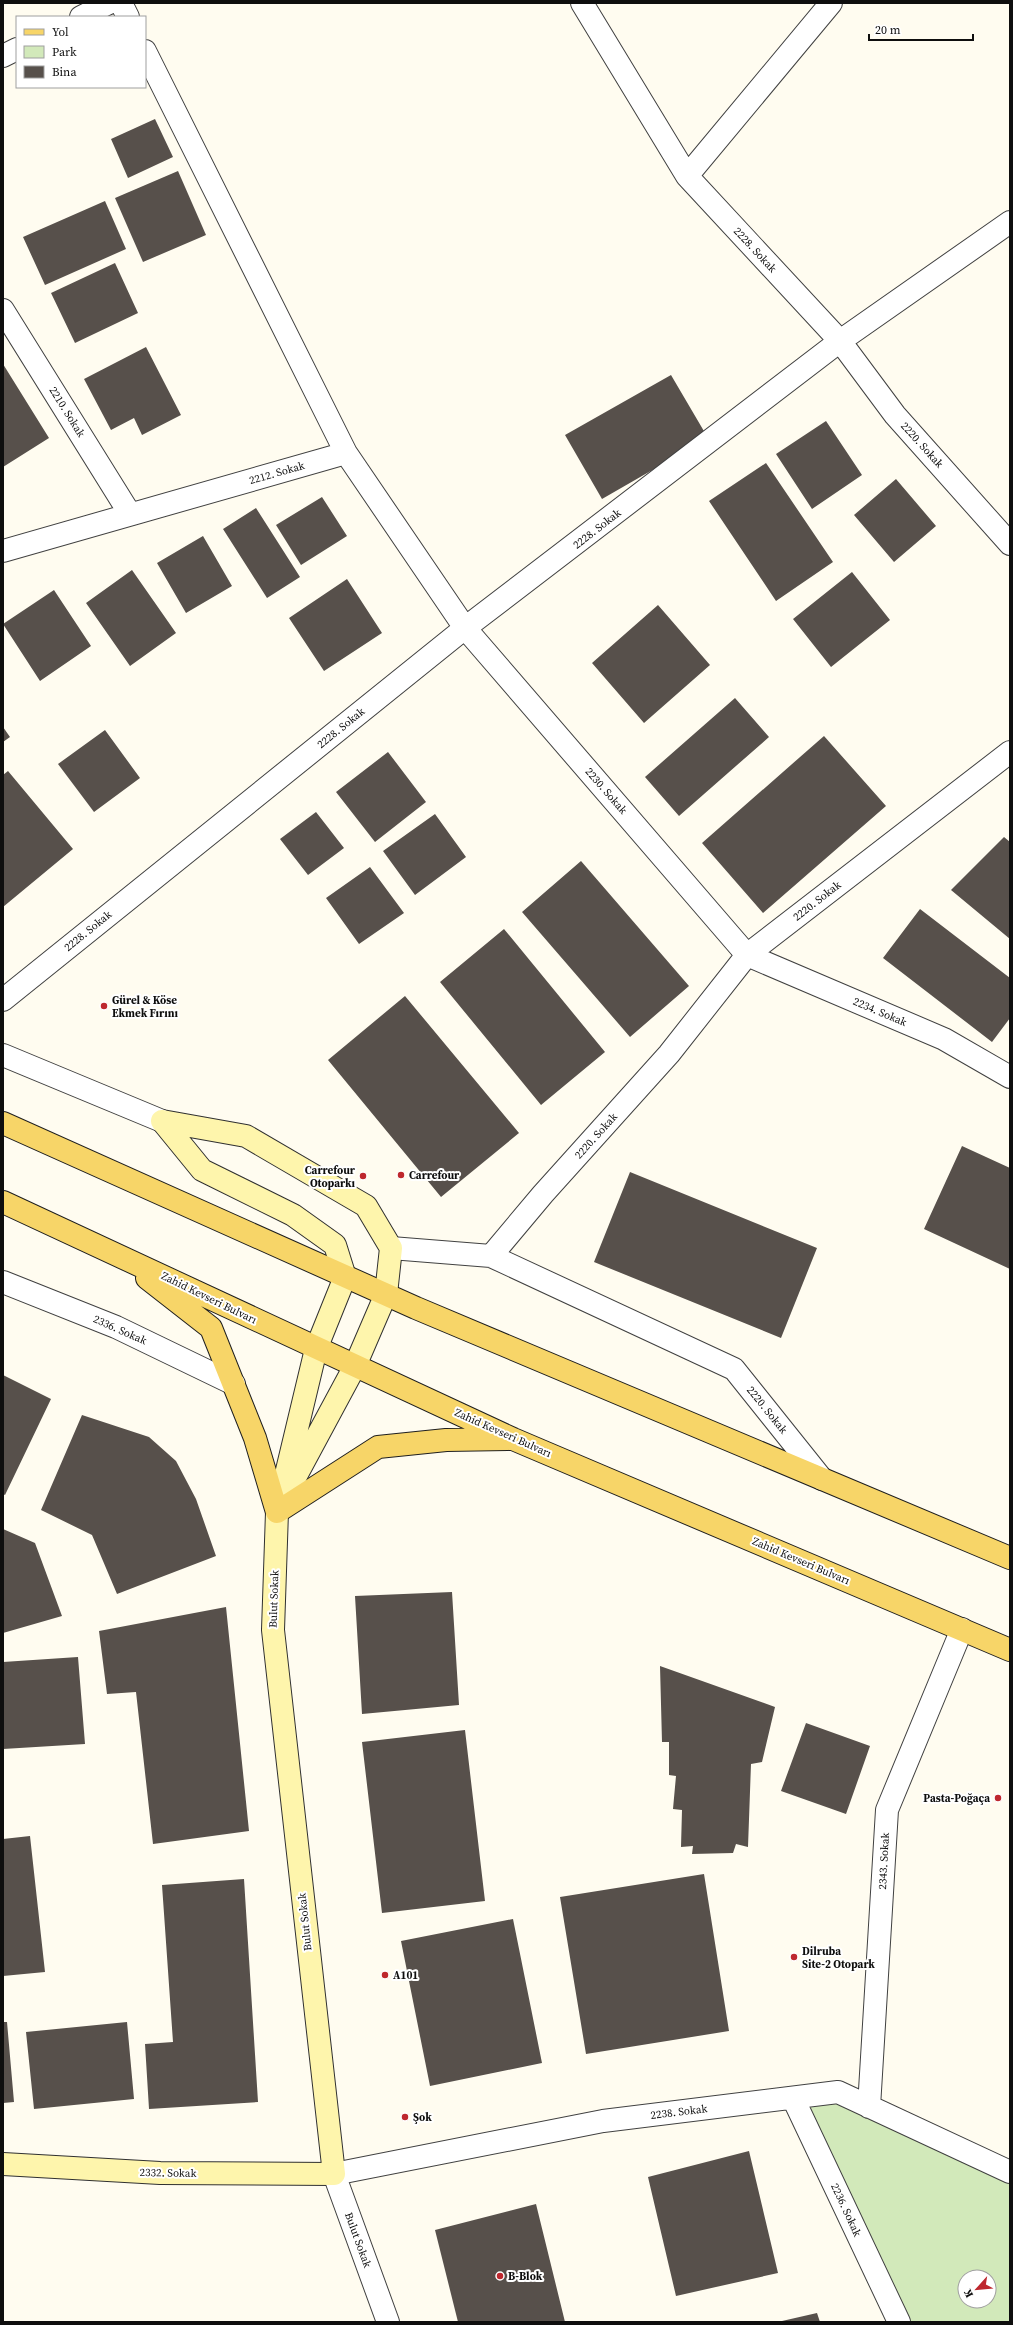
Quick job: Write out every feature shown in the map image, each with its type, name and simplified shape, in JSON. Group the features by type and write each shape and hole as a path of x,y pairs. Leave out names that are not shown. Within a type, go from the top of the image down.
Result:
{"main road":[{"path":"162,1121 246,1136 366,1206 391,1248 386,1294 355,1366 277,1512"},
{"path":"162,1121 202,1170 293,1215 335,1245 344,1277 316,1349 277,1512"},
{"path":"3,1123 344,1277 1010,1558"},
{"name":"Zahid Kevseri Bulvarı","path":"3,1202 116,1253 316,1349 513,1439 1010,1650"},
{"path":"116,1253 211,1328 255,1438 277,1512"},
{"path":"277,1512 378,1447 446,1440 513,1439"},
{"name":"Bulut Sokak","path":"277,1512 273,1630 334,2174"},
{"name":"2332. Sokak","path":"3,2164 160,2173 334,2174"}],"street":[{"path":"83,16 109,3"},
{"path":"121,3 128,16"},
{"name":"2228. Sokak","path":"3,1000 465,628 840,341 687,176 582,3"},
{"path":"687,176 831,3"},
{"path":"3,56 16,50"},
{"path":"146,54 346,453 465,628"},
{"path":"840,341 1010,222"},
{"name":"2210. Sokak","path":"3,310 130,514"},
{"name":"2220. Sokak","path":"840,341 895,415 1010,544"},
{"name":"2212. Sokak","path":"3,551 346,453"},
{"name":"2230. Sokak","path":"465,628 747,955"},
{"name":"2220. Sokak","path":"822,1479 734,1369 491,1256 543,1194 669,1054 747,955 1010,752"},
{"name":"2234. Sokak","path":"747,955 944,1039 1010,1077"},
{"path":"3,1055 162,1121"},
{"path":"391,1248 491,1256"},
{"name":"2336. Sokak","path":"3,1282 116,1327 234,1384"},
{"name":"2343. Sokak","path":"869,2107 887,1810 962,1629"},
{"name":"2238. Sokak","path":"334,2174 603,2121 838,2092 1010,2172"},
{"name":"2236. Sokak","path":"793,2098 899,2322"},
{"name":"Bulut Sokak","path":"334,2174 388,2322"}],"green space":[{"path":"838,2092 1010,2172 1010,2322 899,2322 793,2098"}],"building":[{"path":"155,119 173,157 128,178 111,139"},
{"path":"178,171 206,235 143,262 115,198"},
{"path":"105,201 126,249 45,285 23,237"},
{"path":"115,263 138,313 75,343 51,293"},
{"path":"146,347 181,415 142,435 134,418 111,430 84,379"},
{"path":"3,364 49,438 3,467"},
{"path":"671,375 708,438 602,499 565,435"},
{"path":"826,421 862,475 812,509 776,454"},
{"path":"766,463 833,562 776,601 709,501"},
{"path":"896,479 936,526 894,562 854,515"},
{"path":"322,497 347,536 301,565 276,525"},
{"path":"256,508 300,577 267,598 223,529"},
{"path":"203,536 232,586 186,613 157,563"},
{"path":"132,570 176,633 130,666 86,603"},
{"path":"852,572 890,620 831,667 793,619"},
{"path":"347,579 382,633 324,671 289,618"},
{"path":"54,590 91,646 40,681 3,624"},
{"path":"658,605 710,665 644,723 592,663"},
{"path":"735,698 769,737 679,816 645,777"},
{"path":"3,727 10,737 3,742"},
{"path":"105,730 140,778 94,812 58,764"},
{"path":"824,736 886,806 763,913 702,843"},
{"path":"388,752 426,802 375,842 336,792"},
{"path":"8,771 73,849 3,907 3,775"},
{"path":"316,812 344,848 308,875 280,839"},
{"path":"435,814 466,857 415,895 383,851"},
{"path":"1004,837 1010,842 1010,939 951,890"},
{"path":"581,861 689,986 630,1037 522,912"},
{"path":"370,867 404,913 359,944 326,898"},
{"path":"920,909 1010,978 1010,1018 992,1042 883,958"},
{"path":"504,929 605,1052 541,1105 440,982"},
{"path":"405,996 519,1133 441,1197 328,1060"},
{"path":"962,1146 1010,1168 1010,1269 924,1229"},
{"path":"630,1172 817,1248 781,1338 594,1262"},
{"path":"3,1375 51,1399 5,1495 3,1494"},
{"path":"82,1415 149,1437 176,1461 196,1499 216,1556 117,1594 92,1535 41,1510"},
{"path":"3,1529 35,1543 62,1616 3,1633"},
{"path":"452,1592 459,1705 362,1714 355,1596"},
{"path":"226,1607 249,1831 153,1844 136,1692 107,1694 99,1631"},
{"path":"78,1657 85,1744 3,1749 3,1662"},
{"path":"660,1666 775,1707 762,1762 751,1764 748,1847 736,1844 733,1853 692,1854 693,1846 681,1847 682,1810 673,1809 676,1776 669,1775 669,1742 662,1742"},
{"path":"806,1723 870,1746 846,1814 781,1791"},
{"path":"465,1730 485,1901 382,1913 362,1742"},
{"path":"30,1836 45,1972 3,1976 3,1839"},
{"path":"704,1874 729,2031 586,2054 560,1897"},
{"path":"244,1879 258,2102 149,2109 145,2044 173,2042 162,1885"},
{"path":"513,1919 542,2063 430,2086 401,1941"},
{"path":"3,2022 7,2022 14,2102 3,2103"},
{"path":"127,2022 134,2099 34,2109 26,2032"},
{"path":"749,2151 778,2273 676,2296 648,2177"},
{"name":"B-Blok","path":"536,2204 565,2322 458,2322 435,2230"},
{"path":"817,2313 820,2322 782,2322 782,2321"}],"place":[{"name":"Gürel & Köse Ekmek Fırını","path":"104,1006"},
{"name":"Carrefour","path":"401,1175"},
{"name":"Carrefour Otoparkı","path":"363,1176"},
{"name":"Pasta-Poğaça","path":"998,1798"},
{"name":"Dilruba Site-2 Otopark","path":"794,1957"},
{"name":"A101","path":"385,1975"},
{"name":"Şok","path":"405,2117"},
{"name":"B-Blok","path":"500,2276"}]}
